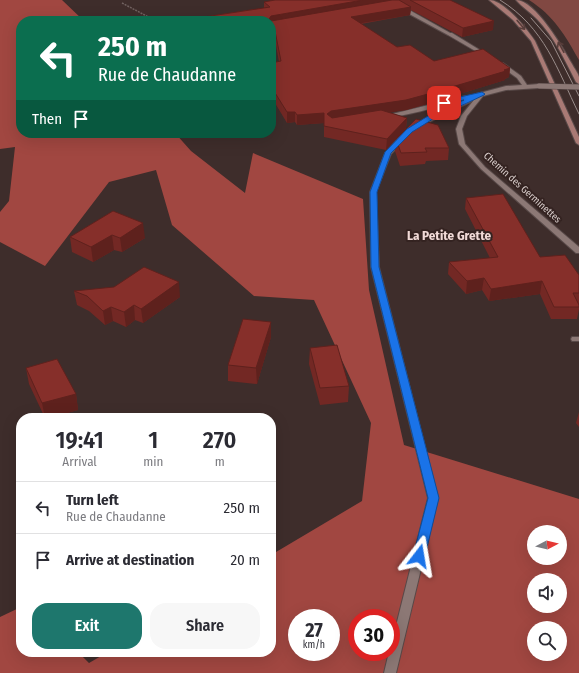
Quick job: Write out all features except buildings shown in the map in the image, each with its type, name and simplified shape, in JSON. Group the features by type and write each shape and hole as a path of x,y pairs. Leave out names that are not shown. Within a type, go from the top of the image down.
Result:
{"main road":[{"path":"491,0 509,12 532,41 579,143"},
{"path":"518,0 540,17 548,28 579,82"}],"street":[{"path":"398,6 450,34 491,59"},
{"path":"498,63 519,77 525,86"},
{"path":"384,117 482,94 525,86 579,87"},
{"path":"390,673 433,498 375,267 373,192 388,152 409,130 482,94"},
{"name":"Chemin des Germinettes","path":"482,94 464,116 459,129 462,144 483,168 579,251"}],"path":[{"path":"122,4 146,16"}],"shaded area":[{"path":"0,0 62,0 79,16 16,16 16,138 179,138 191,151 245,193 253,153 363,199 369,290 404,445 579,499 579,673 0,673 0,617 16,609 16,657 83,657 89,663 99,657 276,657 276,552 362,501 371,423 314,300 254,296 172,225 156,170 109,182 45,266 0,242 0,212 9,201 15,147 0,149"},
{"path":"529,0 579,0 579,60 569,42 552,19"}],"tram line":[{"path":"500,0 528,23 539,37 556,66 579,114"},
{"path":"531,18 551,41 579,96"}],"district":[{"name":"La Petite Grette","path":"449,235"}],"route":[{"path":"419,556 433,498 375,267 373,192 388,152 409,130 482,94 444,103"}]}
